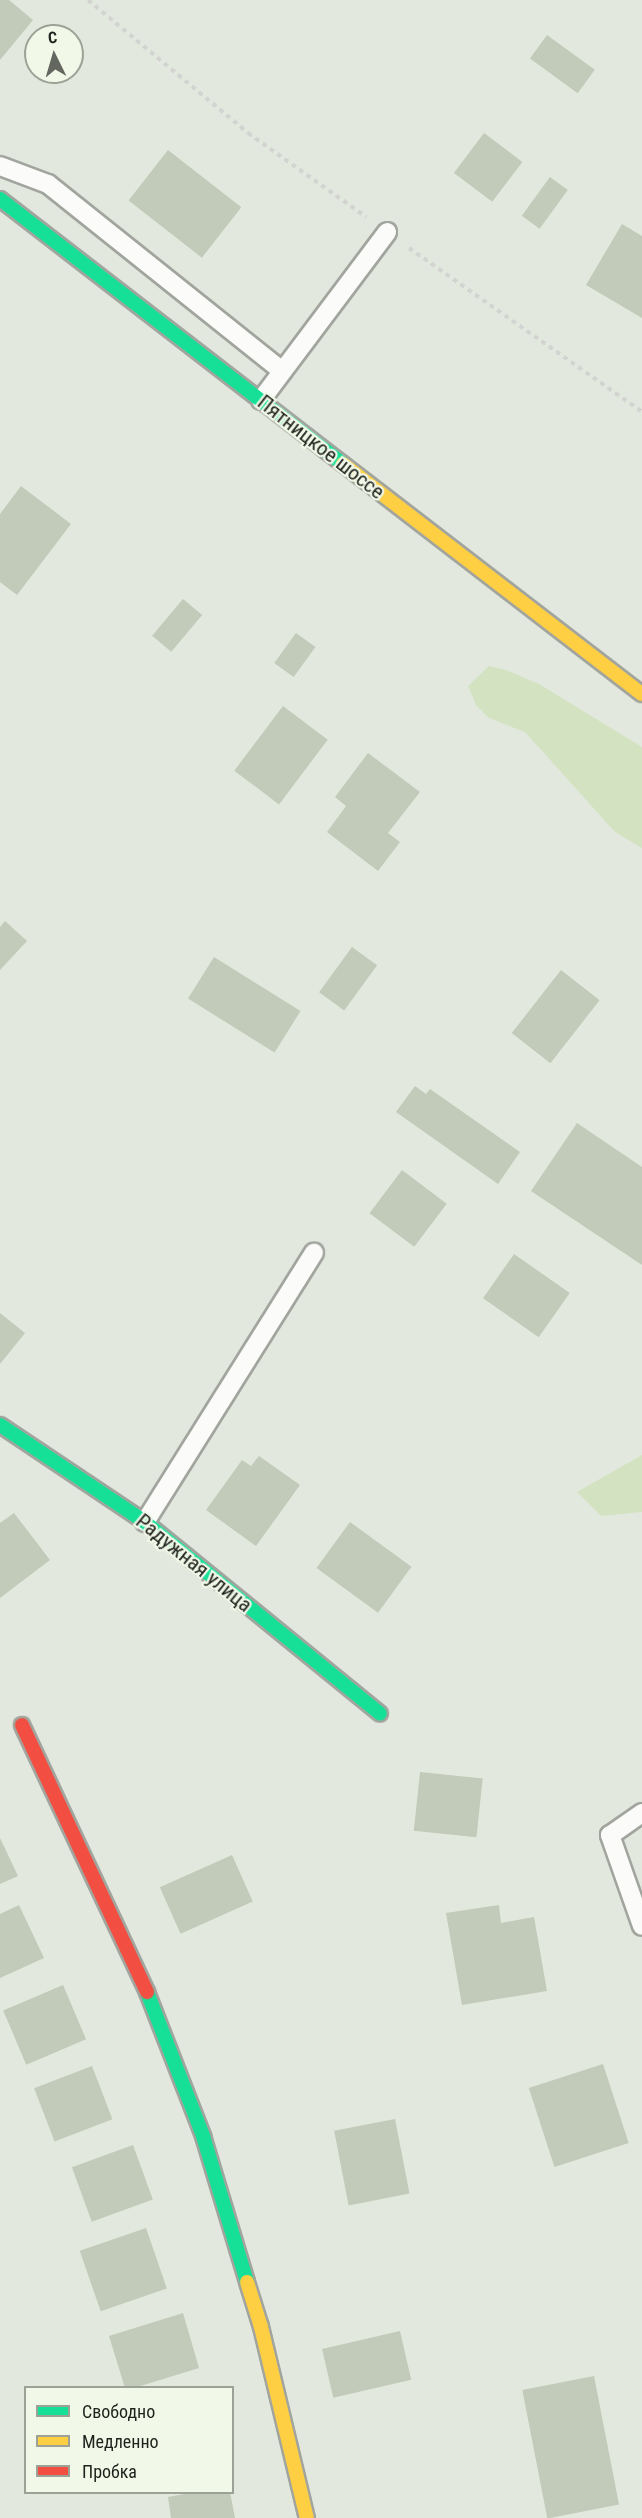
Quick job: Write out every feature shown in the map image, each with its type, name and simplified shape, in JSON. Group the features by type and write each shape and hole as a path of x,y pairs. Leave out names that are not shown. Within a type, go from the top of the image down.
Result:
{"street":[{"name":"Пятницкое шоссе","path":"0,199 642,694"},
{"name":"Радужная улица","path":"0,1425 145,1522 380,1714"},
{"path":"22,1725 139,1971 203,2136 261,2327 307,2518"}],"lane":[{"path":"0,166 48,184 282,371"},
{"path":"261,400 387,232"},
{"path":"145,1522 314,1253"},
{"path":"642,1813 610,1834 642,1926"}],"path":[{"path":"88,0 248,133 642,412"}],"green space":[{"path":"489,666 506,670 539,684 642,747 642,848 615,832 525,732 489,718 476,705 468,686"},
{"path":"642,1455 642,1512 601,1516 577,1492"}],"building":[{"path":"0,0 9,0 33,20 30,24 24,24 24,31 0,60"},
{"path":"547,35 595,70 578,93 530,58"},
{"path":"484,133 522,162 492,202 454,173"},
{"path":"168,150 241,207 202,258 129,200"},
{"path":"550,177 568,190 540,229 522,216"},
{"path":"622,224 642,236 642,318 586,285"},
{"path":"21,486 71,524 17,595 0,582 0,514"},
{"path":"183,599 202,615 171,652 152,636"},
{"path":"296,633 315,647 294,677 274,663"},
{"path":"283,706 328,740 279,804 234,771"},
{"path":"368,753 420,792 388,833 400,842 378,871 327,832 346,806 335,797"},
{"path":"5,921 27,941 0,970 0,927"},
{"path":"352,947 377,965 344,1011 319,992"},
{"path":"214,957 301,1011 275,1053 188,999"},
{"path":"561,970 600,1000 550,1063 512,1033"},
{"path":"415,1086 426,1094 430,1089 520,1152 498,1184 396,1112"},
{"path":"577,1123 642,1167 642,1265 531,1191"},
{"path":"402,1170 447,1204 414,1247 370,1213"},
{"path":"514,1254 570,1293 539,1337 483,1298"},
{"path":"0,1313 25,1333 0,1364"},
{"path":"259,1456 300,1485 256,1546 206,1510 242,1460 251,1466"},
{"path":"14,1513 50,1560 0,1598 0,1523"},
{"path":"350,1522 411,1567 378,1613 316,1568"},
{"path":"420,1772 483,1779 476,1837 414,1831"},
{"path":"0,1838 18,1876 0,1884"},
{"path":"232,1855 253,1902 181,1934 160,1887"},
{"path":"19,1905 44,1958 0,1978 0,1914"},
{"path":"499,1905 501,1923 534,1917 547,1991 462,2005 446,1913"},
{"path":"63,1985 86,2039 26,2065 3,2010"},
{"path":"603,2064 629,2143 554,2167 529,2088"},
{"path":"92,2066 112,2119 55,2141 34,2088"},
{"path":"395,2119 410,2194 349,2205 334,2131"},
{"path":"133,2145 153,2200 92,2222 72,2167"},
{"path":"146,2228 167,2289 101,2311 80,2251"},
{"path":"183,2313 199,2368 140,2386 124,2386 109,2336"},
{"path":"400,2331 411,2380 333,2398 322,2349"},
{"path":"594,2376 619,2505 547,2518 522,2390"},
{"path":"184,2494 230,2494 235,2518 171,2518 168,2497"}],"traffic: fast":[{"path":"0,199 343,464"},
{"path":"0,1425 145,1522 380,1714"},
{"path":"147,1992 203,2136 247,2282"}],"traffic: slow":[{"path":"343,464 642,694"},
{"path":"247,2282 261,2327 307,2518"}],"traffic: jam":[{"path":"22,1725 147,1992"}]}
